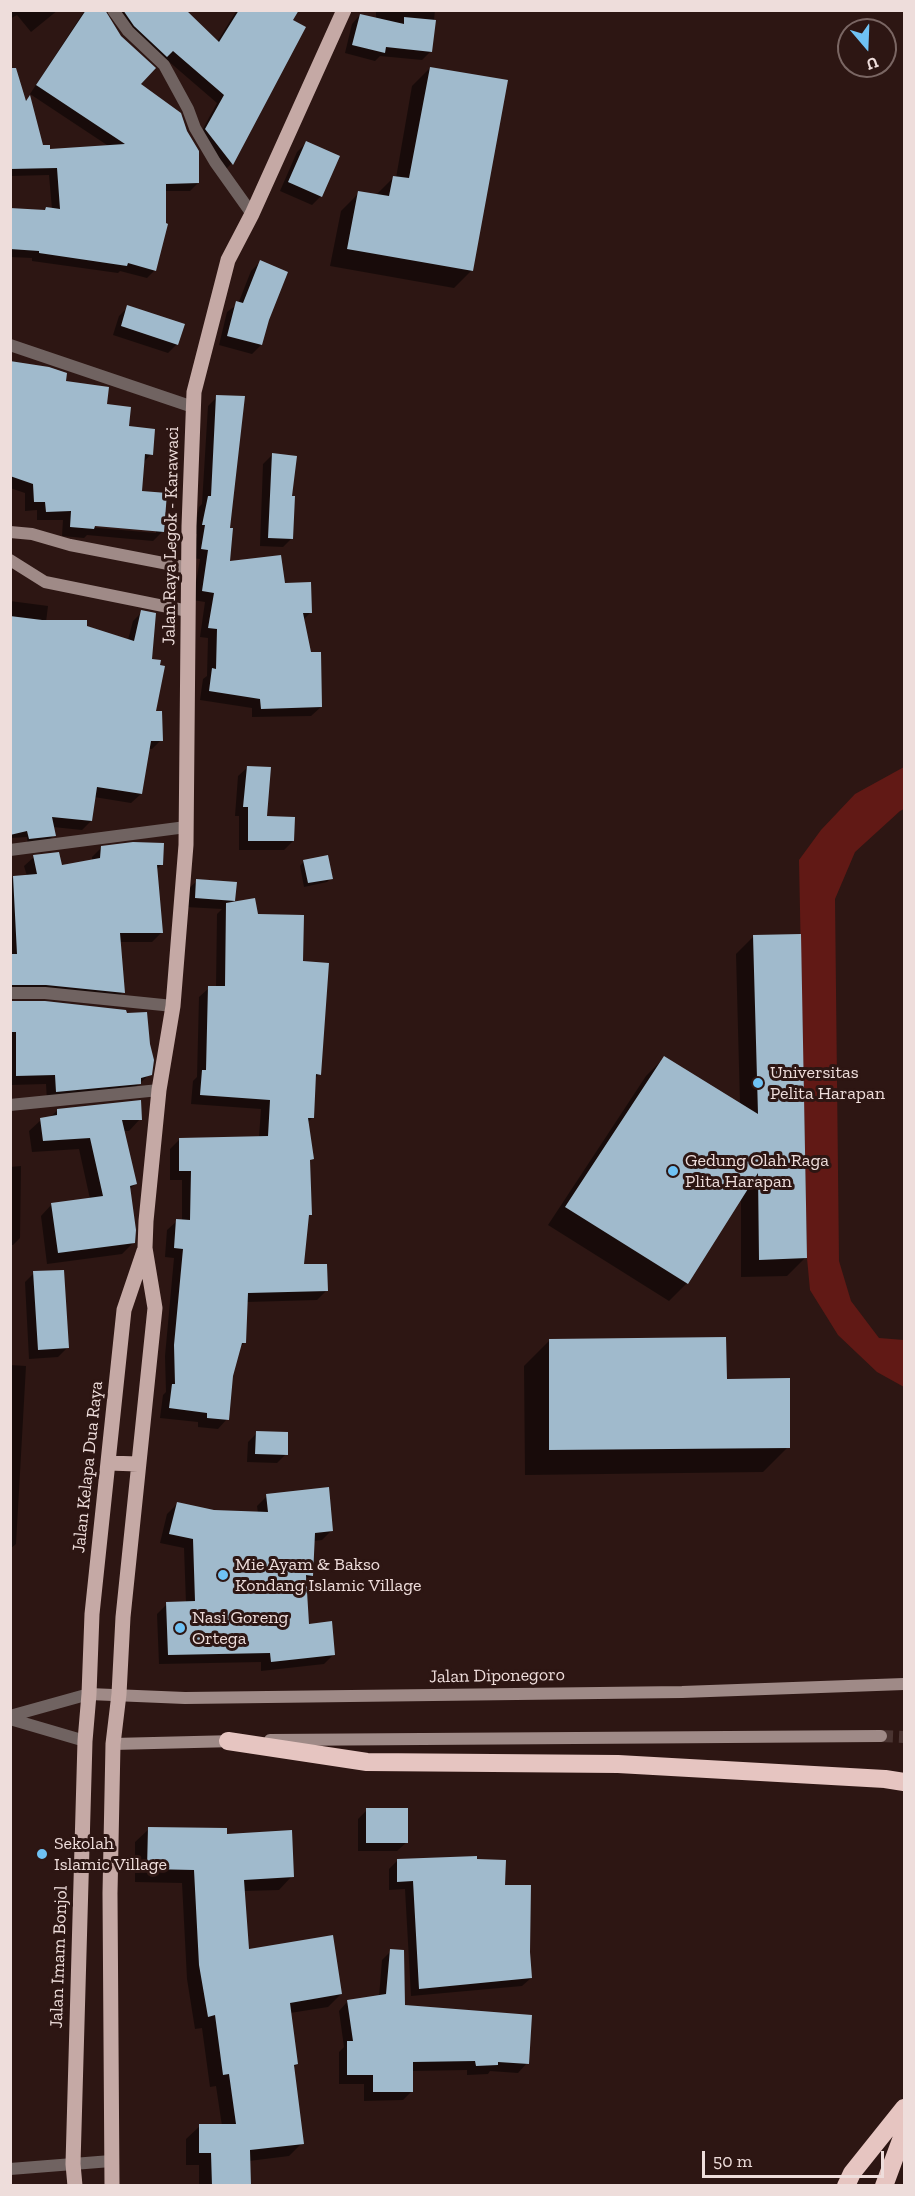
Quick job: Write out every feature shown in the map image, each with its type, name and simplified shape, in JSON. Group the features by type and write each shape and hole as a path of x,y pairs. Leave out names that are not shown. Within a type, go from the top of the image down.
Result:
{"highway":[{"path":"228,1741 367,1762 618,1764 904,1782"},
{"path":"846,2186 852,2173 904,2108"},
{"path":"884,2186 904,2132"}],"main road":[{"name":"Jalan Raya Legok - Karawaci","path":"159,1090 172,1006 186,827 188,611 194,392 228,260 252,214 344,10"},
{"name":"Jalan Kelapa Dua Raya","path":"119,1694 123,1617 154,1308 145,1248 159,1090"},
{"name":"Jalan Kelapa Dua Raya","path":"89,1694 92,1614 124,1310 145,1248"},
{"path":"108,1463 138,1464"},
{"name":"Jalan Imam Bonjol","path":"75,2186 73,2164 85,1742 89,1694"},
{"path":"112,2186 110,1893 114,1744 119,1694"}],"street":[{"path":"113,10 128,31 164,65 188,109 195,128 215,162 252,214"},
{"path":"10,345 193,407"},
{"path":"10,532 32,534 70,545 189,568"},
{"path":"10,560 45,582 188,611"},
{"path":"10,850 186,827"},
{"path":"10,993 55,994 172,1006"},
{"path":"10,1105 159,1090"},
{"name":"Jalan Diponegoro","path":"89,1694 185,1698 682,1692 904,1684"},
{"path":"10,1718 89,1694"},
{"path":"10,1718 85,1742"},
{"path":"114,1744 228,1741 881,1736"},
{"path":"10,2169 111,2161"}],"shaded area":[{"path":"904,767 904,809 855,852 835,899 839,1261 851,1301 879,1338 904,1340 904,1387 877,1372 838,1335 810,1290 807,1258 799,860 821,830 855,794"}],"building":[{"path":"86,10 105,10 121,36 156,68 141,84 181,113 187,131 199,151 199,183 166,184 166,223 168,224 156,271 128,263 127,266 39,253 39,251 10,249 10,208 60,209 57,168 10,169 10,68 16,68 26,101 30,95 43,145 50,145 50,149 125,144 36,85"},
{"path":"123,10 186,10 219,42 239,10 299,10 293,20 306,27 233,165 205,129 224,95 173,51 167,57 134,26"},
{"path":"360,14 404,24 404,17 436,20 432,52 386,47 385,53 352,45"},
{"path":"430,67 508,80 473,271 347,249 358,191 389,196 393,176 409,178"},
{"path":"306,141 340,156 322,197 288,182"},
{"path":"260,260 288,272 262,345 227,336 236,301 243,303"},
{"path":"127,305 185,324 178,345 121,326"},
{"path":"10,361 49,367 67,373 66,381 109,387 107,404 131,407 129,426 155,429 153,455 145,454 142,491 167,493 164,532 95,526 94,529 70,527 71,511 46,512 45,502 34,502 33,484 10,476"},
{"path":"216,395 245,396 230,528 233,528 230,561 281,555 285,583 311,582 312,613 303,613 311,652 321,652 322,707 261,709 260,699 209,691 212,668 216,669 217,629 208,628 214,593 202,591 208,550 201,549 205,525 202,525 208,496 211,496"},
{"path":"272,453 297,456 292,496 295,496 293,539 268,538"},
{"path":"141,610 156,613 152,659 161,660 160,665 165,666 156,711 162,711 163,741 151,741 142,794 97,787 92,821 52,817 56,836 29,839 27,831 10,835 10,616 42,620 87,620 87,626 134,641"},
{"path":"247,766 271,767 267,816 295,817 294,841 248,841 248,807 243,807"},
{"path":"133,842 164,843 163,865 157,865 163,933 120,933 125,993 46,985 10,985 10,954 17,954 13,876 37,874 33,855 59,852 62,865 100,858 101,846"},
{"path":"328,855 333,879 308,883 303,860"},
{"path":"196,879 237,882 235,901 195,898"},
{"path":"255,898 258,914 304,915 303,961 329,963 321,1075 316,1074 314,1118 308,1118 314,1159 310,1160 312,1215 309,1215 304,1264 327,1264 328,1291 248,1293 246,1343 242,1343 233,1376 229,1420 207,1418 207,1413 169,1408 172,1384 175,1384 174,1345 183,1249 174,1248 176,1219 190,1220 191,1171 179,1171 179,1138 268,1136 270,1100 200,1095 202,1070 206,1070 208,986 225,986 226,903"},
{"name":"Gedung Olah Raga Plita Harapan","path":"801,934 807,1258 759,1260 758,1173 688,1284 565,1207 664,1056 758,1114 753,935"},
{"path":"10,1001 45,1001 126,1010 127,1013 147,1012 154,1060 152,1075 141,1078 141,1084 56,1092 55,1075 16,1076 16,1032 10,1032"},
{"path":"141,1100 142,1120 122,1120 137,1184 130,1186 136,1230 135,1243 58,1253 51,1203 103,1196 90,1138 43,1141 40,1118 57,1115 57,1109"},
{"path":"64,1270 69,1348 38,1350 33,1271"},
{"path":"726,1337 727,1379 790,1378 790,1448 549,1450 549,1339"},
{"path":"256,1431 288,1432 288,1455 255,1454"},
{"path":"329,1487 333,1531 315,1533 313,1576 306,1575 309,1624 332,1621 335,1655 271,1662 270,1653 168,1655 166,1602 195,1601 193,1539 169,1534 177,1502 214,1510 268,1512 266,1494"},
{"path":"366,1808 408,1808 408,1843 366,1843"},
{"path":"148,1827 227,1828 227,1834 292,1830 294,1877 244,1880 249,1949 333,1935 342,1994 290,2003 298,2064 294,2065 304,2144 250,2150 251,2186 212,2186 211,2153 199,2153 199,2124 236,2124 229,2074 223,2075 215,2015 208,2017 199,1965 194,1870 147,1869"},
{"path":"477,1856 477,1859 506,1860 505,1885 531,1885 532,1978 419,1989 413,1881 397,1882 397,1859"},
{"path":"390,1949 404,1950 405,2005 532,2015 529,2064 498,2062 498,2065 476,2066 475,2061 413,2062 413,2092 373,2092 373,2075 347,2075 347,2041 353,2041 347,2000 386,1994"}],"tunnel":[{"path":"881,1736 904,1737"}],"place":[{"name":"Universitas Pelita Harapan","path":"758,1083"},
{"name":"Gedung Olah Raga Plita Harapan","path":"673,1171"},
{"name":"Mie Ayam & Bakso Kondang Islamic Village","path":"223,1575"},
{"name":"Nasi Goreng Ortega","path":"180,1628"},
{"name":"Sekolah Islamic Village","path":"42,1854"}]}
